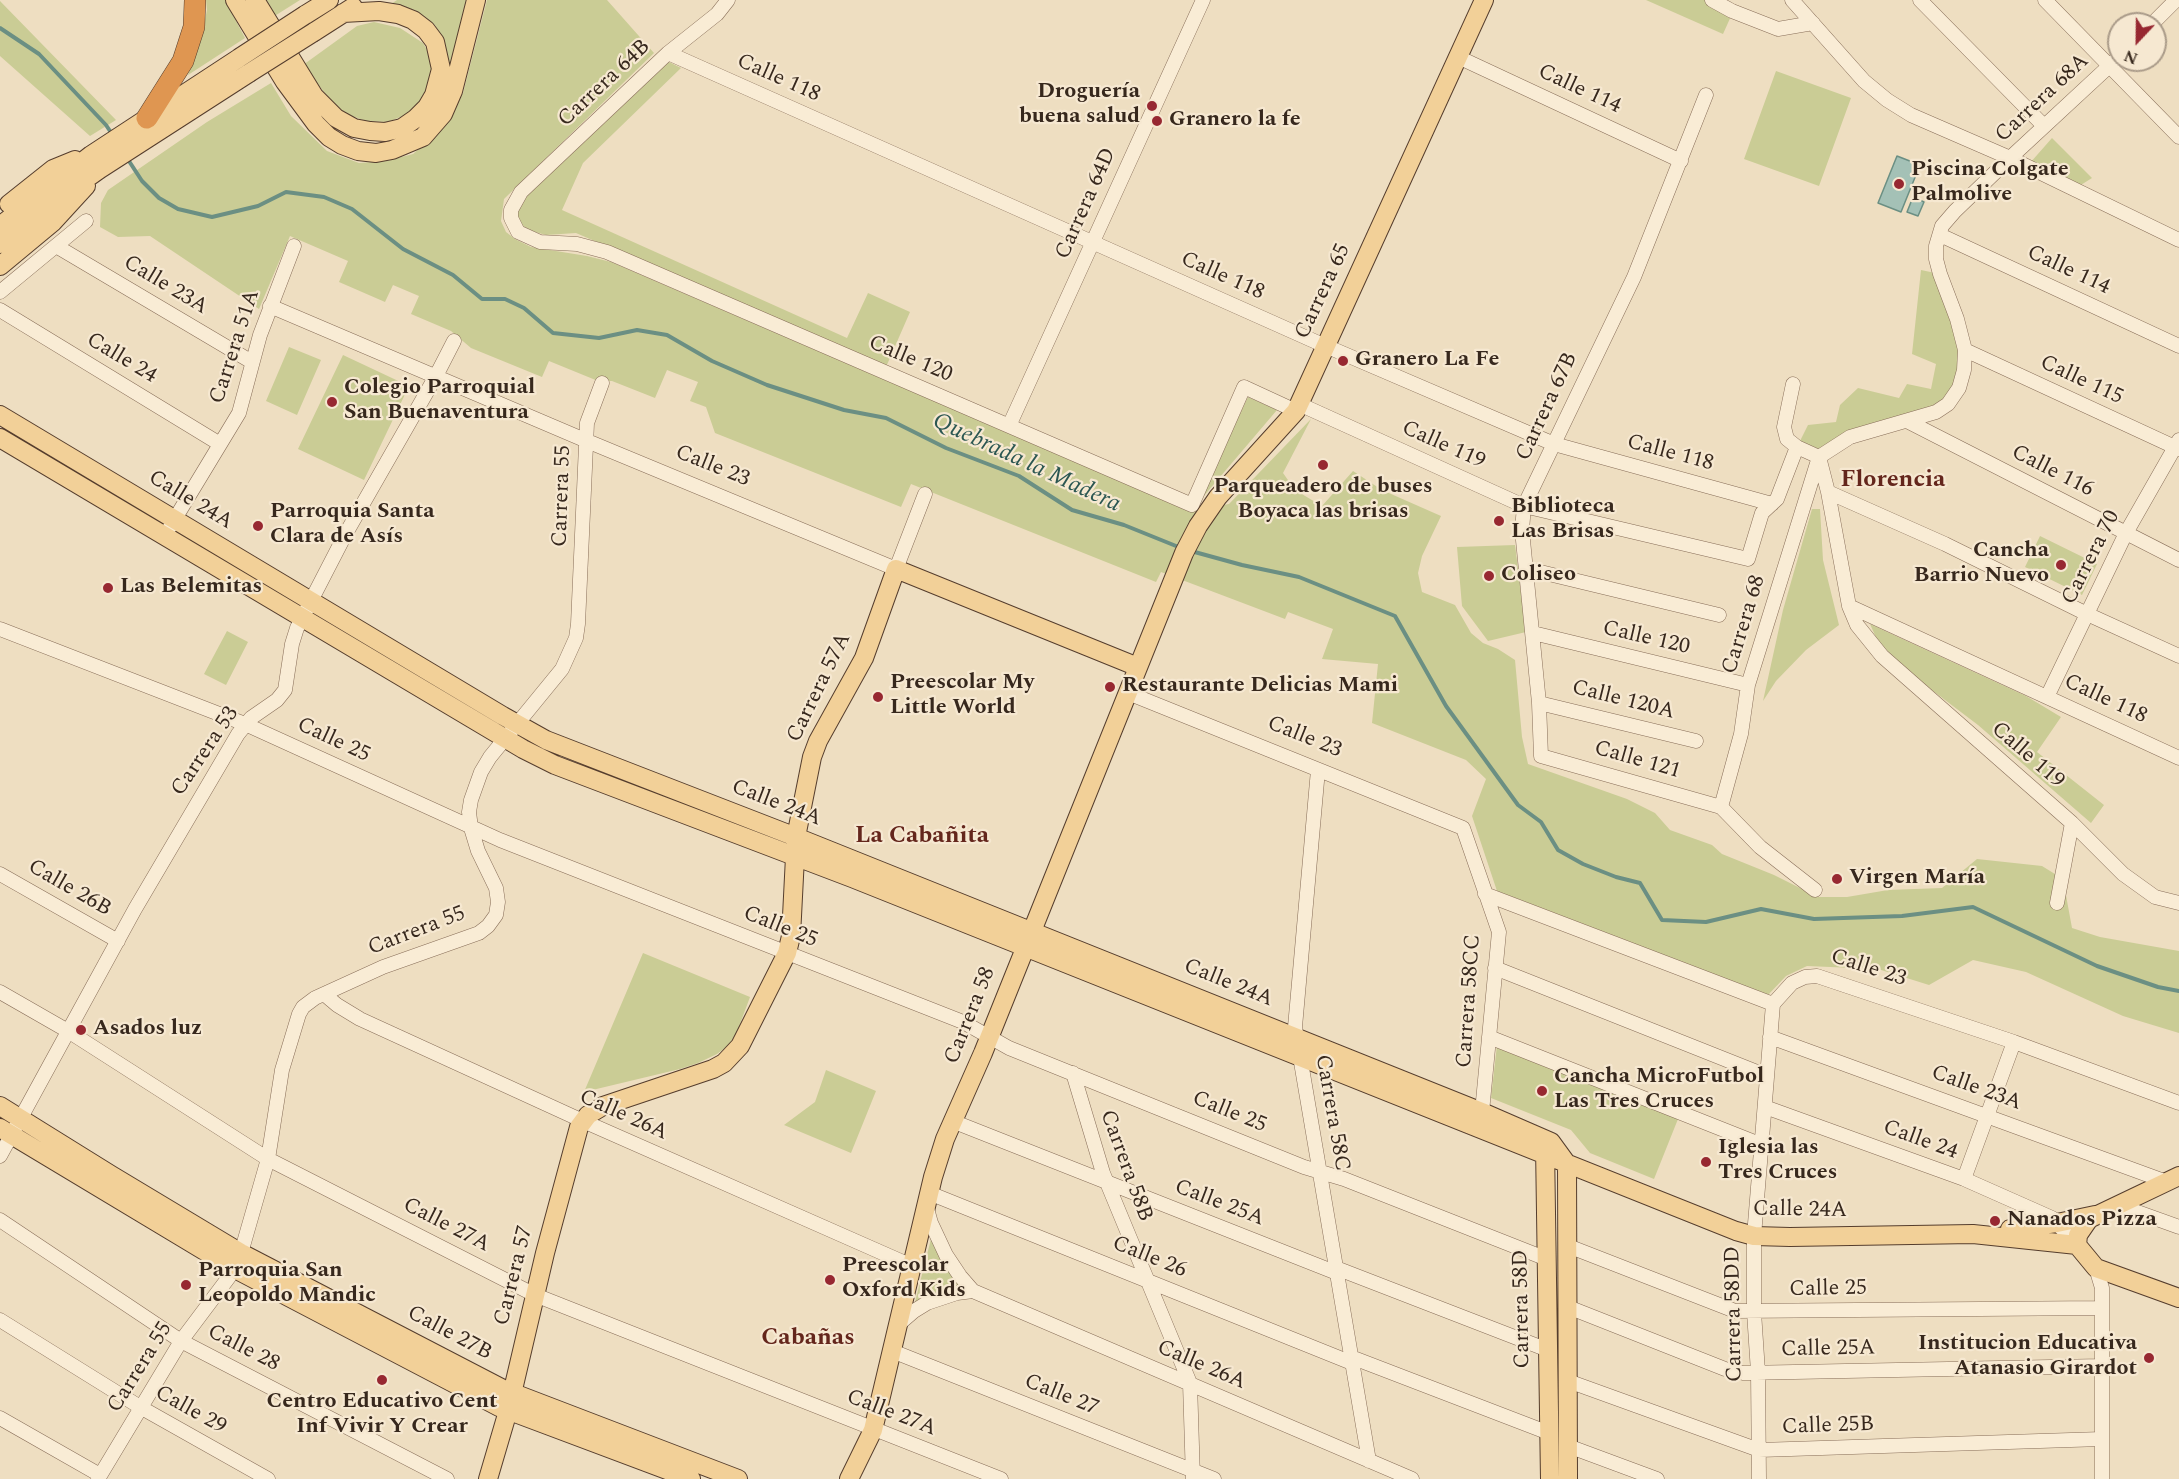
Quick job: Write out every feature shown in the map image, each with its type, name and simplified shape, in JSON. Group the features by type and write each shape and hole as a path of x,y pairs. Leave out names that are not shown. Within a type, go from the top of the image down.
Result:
{"highway":[{"path":"147,118 183,61 194,27 195,0"}],"main road":[{"path":"235,0 285,82 316,124 329,137 342,145 358,151 376,153 392,150 423,137 443,114 453,91 476,0"},
{"path":"255,0 314,96 336,118 354,128 370,131 385,132 402,128 427,107 434,95 441,69 435,42 426,30 413,20 398,14 379,11 343,13"},
{"path":"134,136 147,118 329,0"},
{"path":"0,226 134,136 249,74 363,0"},
{"name":"Carrera 65","path":"1173,581 1190,540 1218,497 1298,407 1484,0"},
{"path":"0,211 53,169 96,162"},
{"path":"0,244 59,198 96,162"},
{"path":"0,266 61,215 96,162"},
{"name":"Calle 24A","path":"0,415 311,601 563,768 794,856 1296,1037 1482,1112 1545,1146"},
{"name":"Calle 24A","path":"3,443 302,618 510,731 574,752 796,837 1300,1057 1545,1146 1556,1145 1567,1164 1736,1231 1754,1236 1973,1234 2078,1245"},
{"name":"Calle 23","path":"896,568 1138,667"},
{"name":"Carrera 57A","path":"583,1121 603,1106 701,1075 724,1063 740,1046 787,953 791,936 796,837 812,757 818,741 864,658 896,568"},
{"name":"Carrera 58","path":"849,1479 873,1430 939,1156 1173,581"},
{"name":"Calle 27B","path":"0,1106 111,1175 237,1260 502,1389 738,1479"},
{"name":"Carrera 57","path":"488,1479 508,1411 576,1135 583,1121"},
{"name":"Calle 27B","path":"5,1131 508,1411 691,1479"},
{"name":"Carrera 58D","path":"1545,1146 1550,1479"},
{"name":"Carrera 58D","path":"1567,1164 1568,1479"},
{"path":"2173,1179 2089,1219 2082,1226 2078,1235 2078,1245 2096,1268 2179,1298"},
{"name":"Calle 24A","path":"1973,1234 2057,1223 2097,1215"}],"street":[{"name":"Carrera 64B","path":"514,202 521,192 668,53 717,14 728,0"},
{"name":"Carrera 64D","path":"1009,426 1203,0"},
{"path":"1712,0 1732,11 1778,29 1813,23"},
{"path":"1792,0 1864,81 1887,100 1911,115 2010,158 2179,240"},
{"path":"1920,0 2044,126"},
{"path":"2045,0 2107,55"},
{"name":"Calle 118","path":"668,53 1326,346 1554,444 1772,504"},
{"name":"Calle 114","path":"1458,57 1681,161"},
{"name":"Carrera 68A","path":"1820,457 1850,437 1936,412 1948,404 1959,388 1964,370 1965,350 1957,319 1940,274 1936,246 1942,226 2010,158 2107,69"},
{"path":"2124,72 2179,136"},
{"name":"Carrera 67B","path":"1541,756 1528,569 1522,530 1524,506 1634,277 1706,95"},
{"name":"Calle 120","path":"514,202 510,218 518,232 529,238 540,242 585,245 607,252 1192,505 1244,387"},
{"path":"0,292 86,221"},
{"name":"Calle 114","path":"1940,235 2179,346"},
{"name":"Calle 23A","path":"56,246 252,362"},
{"name":"Carrera 51A","path":"165,536 242,405 252,362 270,306 294,246"},
{"name":"Calle 23","path":"270,306 586,441 896,568"},
{"name":"Calle 24","path":"0,310 220,444"},
{"name":"Carrera 53","path":"0,1156 5,1131 20,1118 206,787 245,724 285,690 292,644 302,618 345,535 454,341"},
{"name":"Calle 115","path":"1965,350 2178,445"},
{"name":"Carrera 55","path":"99,1477 181,1341 229,1277 237,1260 268,1159 282,1070 299,1014 308,1003 324,994 383,967 467,938 489,926 496,915 498,902 495,888 478,851 471,828 469,812 473,790 490,757 562,669 576,638 587,423 602,382"},
{"path":"1793,384 1784,427 1792,443 1820,457 1849,606"},
{"name":"Calle 119","path":"1244,387 1298,407 1524,506 1748,559 1762,513 1772,504"},
{"name":"Calle 116","path":"1907,421 2179,560"},
{"path":"1772,504 1777,499 1792,443"},
{"name":"Carrera 70","path":"2047,697 2126,533 2178,445"},
{"name":"Carrera 68","path":"1721,807 1741,734 1748,684 1820,457"},
{"path":"1828,492 1945,544 2087,614 2179,656"},
{"name":"Carrera 57A","path":"896,568 925,494"},
{"path":"1528,569 1719,615"},
{"name":"Calle 118","path":"1849,606 2179,758"},
{"name":"Calle 119","path":"1849,606 1857,625 1882,656 2072,823 2131,880 2155,897 2179,903"},
{"name":"Calle 25","path":"0,630 245,724 471,828 963,1023 1009,1048 1320,1172 1547,1259"},
{"name":"Calle 120","path":"1533,633 1748,684"},
{"name":"Calle 23","path":"1128,693 1463,828"},
{"name":"Calle 120A","path":"1539,703 1696,741"},
{"name":"Calle 121","path":"1541,756 1721,807"},
{"name":"Carrera 58C","path":"1318,770 1295,1020 1296,1037 1369,1461"},
{"path":"1721,807 1760,847 1815,890"},
{"path":"2057,903 2072,823"},
{"name":"Carrera 58CC","path":"1463,828 1498,932 1482,1112"},
{"name":"Calle 26B","path":"0,874 118,941"},
{"path":"1485,894 1773,1004"},
{"path":"1495,968 1767,1076"},
{"name":"Calle 23","path":"1773,1004 1792,983 1805,977 1816,976 2014,1042 2179,1103"},
{"name":"Calle 27A","path":"0,992 68,1031 268,1159 535,1295 1001,1479"},
{"name":"Calle 26A","path":"324,994 360,1019 583,1121 912,1266"},
{"name":"Carrera 58DD","path":"1759,1479 1754,1236 1773,1004"},
{"path":"1489,1037 1762,1146"},
{"name":"Calle 23A","path":"1770,1037 2173,1179"},
{"path":"1965,1179 2014,1042"},
{"name":"Carrera 58B","path":"1073,1073 1106,1182 1190,1383 1193,1475"},
{"name":"Calle 24","path":"1765,1107 1965,1179 2052,1218 2078,1245"},
{"name":"Calle 25A","path":"952,1121 1548,1350"},
{"name":"Calle 26A","path":"928,1199 931,1222 946,1255 974,1292 1412,1479"},
{"name":"Calle 26","path":"928,1199 1146,1279 1352,1360 1549,1433"},
{"path":"2118,1205 2179,1227"},
{"name":"Calle 28","path":"0,1220 181,1341 447,1479"},
{"path":"2031,1239 2043,1235 2057,1223"},
{"name":"Calle 25","path":"1568,1246 1735,1311 2101,1308"},
{"path":"2096,1268 2102,1288 2102,1479"},
{"path":"899,1324 927,1303 957,1293 974,1292"},
{"name":"Calle 25A","path":"1568,1308 1743,1374 2102,1366"},
{"name":"Calle 29","path":"0,1320 140,1407 268,1479"},
{"name":"Calle 27","path":"892,1351 1193,1475 1214,1479"},
{"name":"Calle 25B","path":"1568,1381 1759,1450 2102,1439"},
{"path":"0,1418 99,1477"},
{"path":"1568,1446 1657,1479"}],"green space":[{"path":"206,0 225,0 245,38 188,75 201,39 207,10"},
{"path":"262,0 300,0 273,17"},
{"path":"397,0 466,0 444,93 442,40 435,25 415,10 391,4"},
{"path":"487,0 607,0 654,53 504,199 501,221 506,232 515,239 531,247 611,262 1190,511 1229,504 1311,419 1283,473 1295,490 1322,506 1353,471 1382,490 1441,516 1422,556 1418,573 1422,592 1455,605 1471,633 1483,643 1515,660 1522,737 1528,764 1627,799 1655,813 1670,830 1712,845 1722,854 1774,875 1818,897 1847,897 1888,890 1942,888 1977,859 2042,866 2063,879 2072,928 2100,937 2179,951 2179,1033 2123,1016 2026,972 1973,960 1929,985 1878,969 1807,966 1786,976 1768,995 1497,891 1472,816 1486,779 1466,760 1372,723 1378,664 1322,659 1333,629 1288,612 1285,619 1161,572 1156,582 911,484 901,507 715,433 706,407 690,401 698,382 667,370 655,398 612,381 598,381 549,361 542,377 471,348 451,331 411,314 419,296 393,285 385,302 339,282 348,261 290,236 259,309 150,236 118,237 100,227 101,203 108,190 207,122 271,83 291,116 327,151 359,163 386,161 413,154 444,127 463,93"},
{"path":"1646,0 1706,0 1732,14 1723,34"},
{"path":"0,1 116,120 90,136 0,56"},
{"path":"374,22 400,28 423,43 432,58 433,76 426,94 408,114 388,122 366,121 349,115 334,105 303,65 357,26"},
{"path":"669,62 681,68 583,163 562,210 847,338 868,293 910,312 886,367 576,233 546,235 528,230 518,221 516,211 525,198"},
{"path":"1776,71 1851,98 1819,186 1744,159"},
{"path":"2052,138 2092,178 2076,188 2030,163"},
{"path":"1921,270 1940,274 1961,353 1957,380 1943,402 1819,457 1797,447 1808,425 1836,422 1840,405 1858,388 1899,398 1907,384 1931,389 1936,364 1912,354"},
{"path":"289,347 321,360 297,415 266,401"},
{"path":"343,355 409,386 364,480 298,449"},
{"path":"1248,397 1277,410 1197,504"},
{"path":"1812,509 1820,509 1823,560 1839,625 1806,650 1776,681 1763,701 1783,610"},
{"name":"Cancha Barrio Nuevo","path":"2040,536 2097,564 2082,595 2025,567"},
{"name":"Coliseo","path":"1515,545 1526,632 1488,641 1462,606 1457,547"},
{"path":"1870,624 2026,696 2061,717 2037,752 2104,805 2091,823 1978,725 1916,678 1878,642"},
{"path":"227,631 248,642 226,685 204,674"},
{"path":"643,953 750,997 737,1032 729,1045 698,1063 584,1092"},
{"path":"1497,1045 1678,1119 1654,1179 1590,1153 1571,1130 1491,1098"},
{"path":"826,1070 876,1091 851,1153 784,1125 815,1102"},
{"path":"931,1239 965,1288 914,1306"}],"shaded area":[{"name":"Piscina Colgate Palmolive","path":"1897,156 1920,165 1901,212 1878,203"},
{"path":"1913,197 1924,202 1918,216 1907,212"}],"waterway":[{"name":"Quebrada la Madera","path":"0,28 39,54 112,134"},
{"name":"Quebrada la Madera","path":"127,158 142,181 159,198 178,209 212,217 258,206 286,192 324,197 352,209 403,249 453,275 482,299 505,299 524,308 553,333 599,338 637,330 667,335 712,361 767,385 844,410 886,418 946,448 1019,476 1072,510 1124,525 1181,548"},
{"name":"Quebrada la Madera","path":"1191,551 1299,577 1395,616 1446,706 1518,805 1541,822 1558,850 1583,864 1616,877 1640,883 1662,920 1706,922 1761,909 1814,919 1902,916 1973,907 2097,966 2158,987 2179,991"}],"place":[{"name":"Droguería buena salud","path":"1152,106"},
{"name":"Granero la fe","path":"1157,121"},
{"name":"Piscina Colgate Palmolive","path":"1899,184"},
{"name":"Granero La Fe","path":"1343,361"},
{"name":"Colegio Parroquial San Buenaventura","path":"332,402"},
{"name":"Parqueadero de buses Boyaca las brisas","path":"1323,465"},
{"name":"Biblioteca Las Brisas","path":"1499,521"},
{"name":"Parroquia Santa Clara de Asís","path":"258,526"},
{"name":"Cancha Barrio Nuevo","path":"2061,565"},
{"name":"Coliseo","path":"1489,576"},
{"name":"Las Belemitas","path":"108,588"},
{"name":"Restaurante Delicias Mami","path":"1110,687"},
{"name":"Preescolar My Little World","path":"878,697"},
{"name":"Virgen María","path":"1837,879"},
{"name":"Asados luz","path":"81,1030"},
{"name":"Cancha MicroFutbol Las Tres Cruces","path":"1542,1091"},
{"name":"Iglesia las Tres Cruces","path":"1706,1162"},
{"name":"Nanados Pizza","path":"1995,1221"},
{"name":"Preescolar Oxford Kids","path":"830,1280"},
{"name":"Parroquia San Leopoldo Mandic","path":"186,1285"},
{"name":"Institucion Educativa Atanasio Girardot","path":"2149,1358"},
{"name":"Centro Educativo Cent Inf Vivir Y Crear","path":"382,1380"}],"district":[{"name":"Florencia","path":"1893,481"},
{"name":"La Cabañita","path":"922,837"},
{"name":"Cabañas","path":"808,1339"}]}
